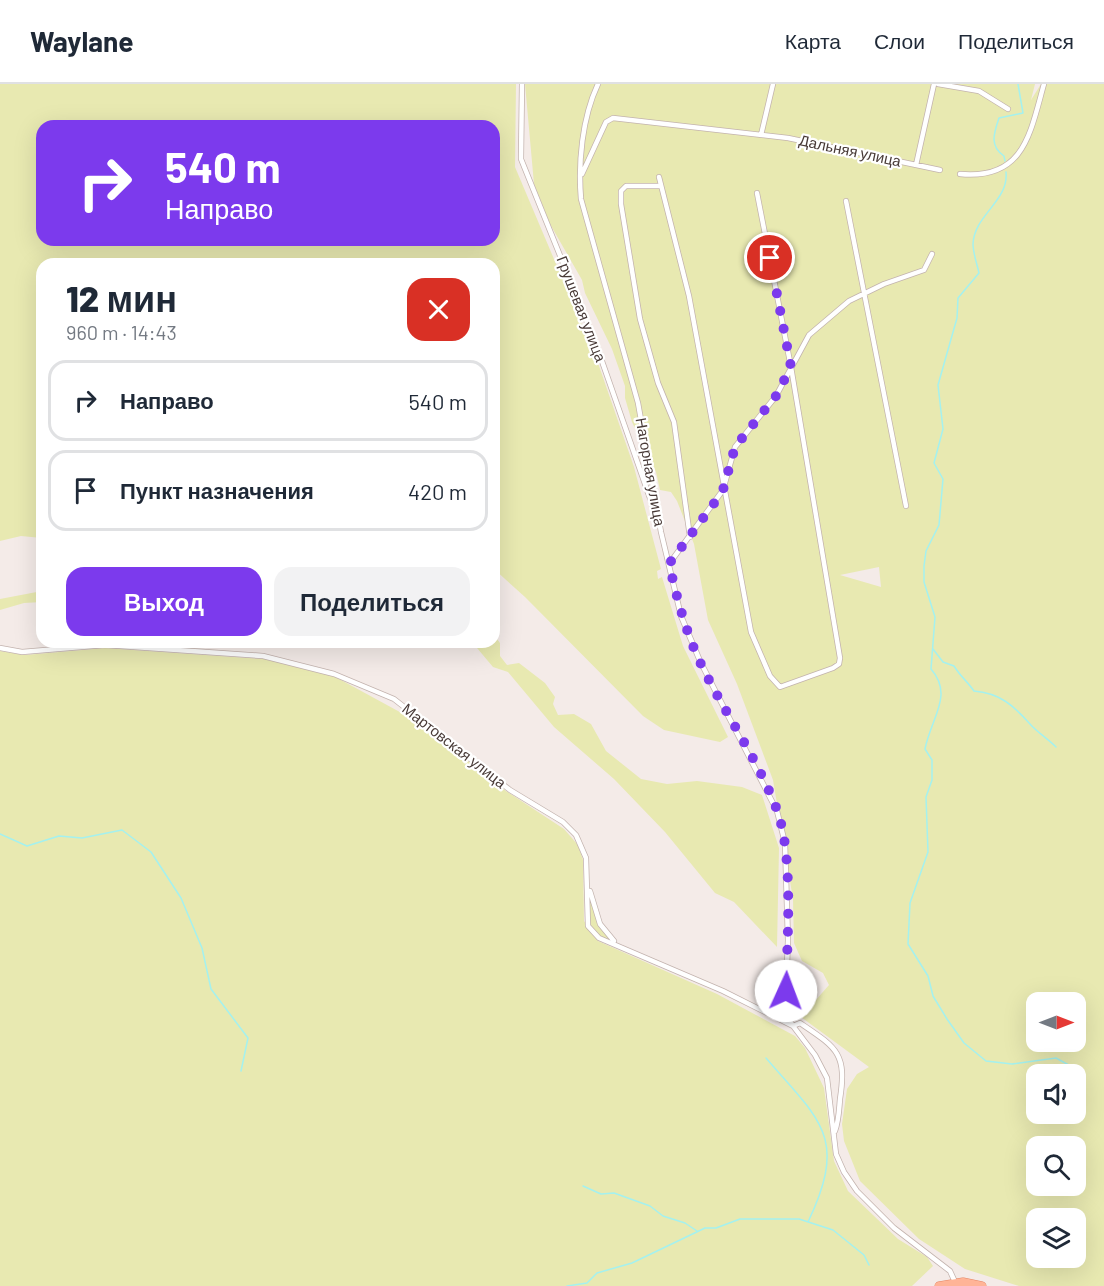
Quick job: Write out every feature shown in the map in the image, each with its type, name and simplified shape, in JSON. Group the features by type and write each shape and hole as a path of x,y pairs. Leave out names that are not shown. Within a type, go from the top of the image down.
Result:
{"main road":[{"path":"939,1286 955,1282 982,1286"}],"street":[{"name":"Грушевая улица","path":"522,84 521,159 597,347 661,532"},
{"name":"Нагорная улица","path":"598,84 589,109 580,179 581,199 638,403 661,532 681,616 700,661 777,811 785,843 788,940 786,991 788,1018 793,1026"},
{"path":"761,135 773,84"},
{"path":"916,165 934,84"},
{"path":"938,84 979,91 1008,109"},
{"path":"979,91 980,84"},
{"path":"960,174 990,174 1008,165 1023,150 1030,136 1044,84"},
{"name":"Дальняя улица","path":"580,179 606,122 613,118 761,135 939,170"},
{"path":"659,177 689,296 718,442 723,490 751,632 770,676 780,687 833,668 839,664 840,658 791,367 757,193"},
{"path":"661,186 626,186 621,191 621,204 640,319 658,383 674,422 690,538"},
{"path":"846,201 906,506"},
{"path":"669,564 723,490 735,447 776,396 809,335 832,314 865,294 884,284 924,270 932,254"},
{"name":"Мартовская улица","path":"0,648 22,652 69,648"},
{"name":"Мартовская улица","path":"148,648 263,656 334,674 394,699 510,790 562,822 576,835 586,858 589,885 585,908 588,926 599,938 723,991 793,1026"},
{"path":"589,885 591,903 600,924 617,944"},
{"path":"834,1134 839,1119 845,1072 841,1058 819,1036 800,1023 793,1026 815,1055 827,1078 834,1134 837,1154 843,1172 857,1191 894,1228 950,1271 955,1282"}],"green space":[{"path":"0,84 516,84 515,167 598,363 634,467 661,569 657,571 658,579 662,577 683,646 728,737 720,742 664,730 643,716 500,574 500,258 36,258 36,537 21,536 0,541"},
{"path":"525,84 1035,84 1031,100 1041,84 1104,84 1104,1286 1019,1286 965,1269 919,1239 860,1181 844,1141 842,1124 847,1089 857,1074 869,1067 801,1017 829,985 823,973 802,961 794,943 793,899 773,780 737,684 708,620 694,544 677,501 671,492 660,490 656,472 632,422 625,398 625,386 612,349 585,293 582,280 550,224 534,184","holes":["879,567 881,587 840,575"]},
{"path":"36,592 36,602 24,603 0,610 0,599"},
{"path":"105,648 265,659 330,674 420,723 506,791 564,829 578,845 583,860 584,921 598,941 717,994 795,1036 805,1048 824,1088 834,1161 848,1191 898,1239 927,1257 933,1266 912,1286 0,1286 0,651 25,655"},
{"path":"477,648 500,648 500,656 507,665 519,663 545,683 555,697 553,704 558,715 574,714 591,724 606,751 641,779 667,784 697,781 742,787 762,795 779,848 777,947 734,902 715,893 665,832 614,779 554,727 508,672 493,667"},
{"path":"589,896 597,920 612,941 601,938 589,926"}],"waterway":[{"path":"1005,161 1004,156 996,148 994,134 999,118 1023,113 1018,84"},
{"path":"1006,172 1002,191 975,234 973,247 979,273 958,298 957,318 938,385 943,429 934,463 943,479 939,525 926,551 924,582 935,617 931,669 938,679 941,698 925,749 932,760 932,780 926,797 928,852 910,903 908,944 928,976 933,996 947,1019 964,1043 986,1061 1012,1064 1056,1058 1067,1064"},
{"path":"933,649 943,662 954,666 974,691 991,694 1006,702 1056,747"},
{"path":"0,834 27,846 59,836 82,838 122,830 151,852 181,898 202,948 211,989 248,1038 241,1071"},
{"path":"766,1058 813,1114 822,1131 827,1149 826,1169 820,1193 808,1222"},
{"path":"583,1186 601,1194 614,1193 650,1206 663,1216 685,1223 697,1231"},
{"path":"567,1286 587,1283 597,1273 632,1263 705,1228 716,1228 740,1219 799,1219 833,1230 864,1255 869,1265"}],"route":[{"path":"770,258 791,367 776,396 735,447 723,490 669,564 681,616 700,661 762,777 777,811 785,843 787,878 786,991"}]}
